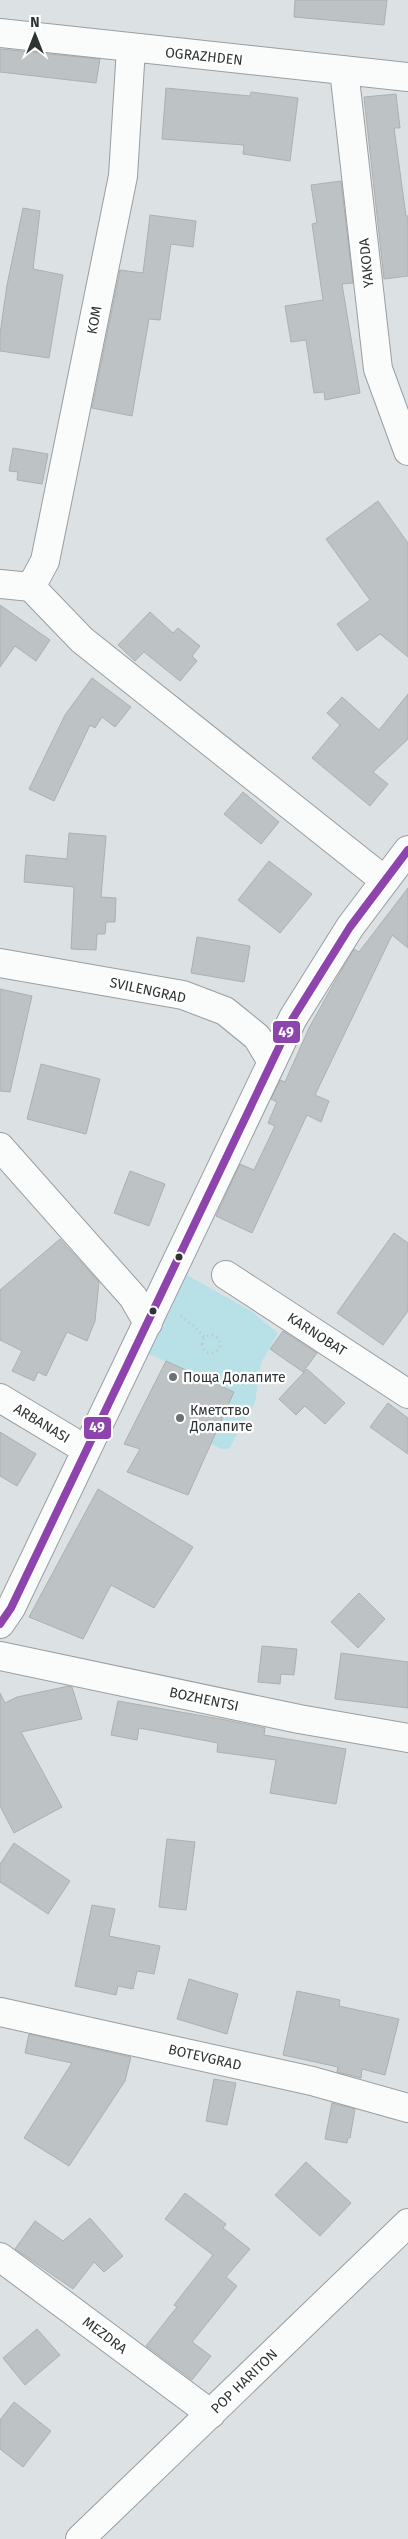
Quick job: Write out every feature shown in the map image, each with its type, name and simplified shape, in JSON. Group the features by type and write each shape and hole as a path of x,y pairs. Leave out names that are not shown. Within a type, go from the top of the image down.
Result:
{"street":[{"name":"OGRAZHDEN","path":"0,33 408,77"},
{"name":"KOM","path":"31,587 45,561 122,176 131,48"},
{"name":"YAKODA","path":"344,70 378,369 408,451"},
{"path":"0,584 31,587 82,640 384,880"},
{"path":"0,1624 11,1608 85,1449 148,1323 298,1010 350,927 408,850"},
{"name":"SVILENGRAD","path":"0,963 183,995 225,1011 257,1037 272,1062"},
{"path":"0,974 40,969"},
{"path":"0,1147 133,1297 148,1323"},
{"name":"KARNOBAT","path":"226,1275 405,1385"},
{"name":"ARBANASI","path":"0,1398 85,1449"},
{"name":"BOZHENTSI","path":"0,1656 299,1719 408,1738"},
{"name":"BOTEVGRAD","path":"0,2012 312,2081 408,2108"},
{"name":"POP HARITON","path":"80,2539 408,2223"},
{"name":"MEZDRA","path":"0,2257 211,2414"}],"path":[{"path":"210,1334 219,1340 219,1349 215,1352 206,1351 201,1342 204,1337 210,1334"}],"shaded area":[{"path":"187,1275 251,1311 278,1333 261,1363 255,1403 229,1449 221,1449 211,1444 234,1392 149,1354"}],"building":[{"path":"295,0 387,0 384,25 294,17"},
{"path":"0,49 100,59 96,83 0,72"},
{"path":"166,88 250,96 251,92 298,98 290,161 243,154 244,145 162,139"},
{"path":"396,94 400,128 394,128 406,216 408,216 408,276 384,279 364,97"},
{"path":"341,181 353,283 342,284 360,393 325,400 324,392 314,393 306,340 291,342 285,306 323,300 312,224 317,223 311,185"},
{"path":"23,208 40,211 33,269 63,275 49,358 0,351 0,334 7,285"},
{"path":"150,215 196,221 193,247 171,244 160,320 149,319 132,416 92,408 120,270 143,273"},
{"path":"13,448 48,454 42,484 17,480 18,472 9,471"},
{"path":"378,501 408,543 408,657 380,634 357,651 337,624 370,600 326,539"},
{"path":"0,605 50,640 36,661 15,646 0,667"},
{"path":"150,612 173,633 178,628 200,646 192,656 197,661 180,681 144,652 135,661 118,645"},
{"path":"92,678 131,707 115,727 102,717 95,728 90,725 54,801 29,789 65,715"},
{"path":"408,694 408,739 373,772 388,784 370,806 312,758 340,725 327,713 342,697 379,730"},
{"path":"243,792 279,822 261,844 224,814"},
{"path":"69,833 106,836 101,897 116,898 115,922 106,922 105,934 97,934 96,950 71,949 74,887 24,882 26,855 67,859"},
{"path":"269,861 312,894 280,933 238,900"},
{"path":"408,888 408,948 392,935 315,1095 329,1101 321,1122 307,1115 252,1233 216,1216 240,1164 254,1170 275,1126 268,1123 277,1102 271,1099 280,1080 285,1082 309,1028 334,983 354,949 359,952"},
{"path":"197,937 250,946 244,982 191,973"},
{"path":"0,989 32,996 10,1092 0,1091"},
{"path":"41,1064 100,1079 86,1134 27,1119"},
{"path":"130,1171 165,1184 149,1226 114,1213"},
{"path":"394,1233 408,1243 408,1311 383,1345 337,1313"},
{"path":"60,1239 99,1282 95,1321 87,1341 67,1332 46,1376 38,1372 34,1381 12,1371 22,1351 0,1340 0,1290"},
{"path":"283,1331 317,1353 303,1372 270,1349"},
{"name":"Кметство Долапите","path":"166,1361 234,1392 188,1495 127,1472 140,1449 124,1444"},
{"path":"307,1369 345,1403 325,1424 305,1406 296,1415 279,1399"},
{"path":"388,1403 408,1418 408,1454 370,1427"},
{"path":"0,1432 36,1454 17,1486 0,1476"},
{"path":"98,1489 193,1547 154,1608 111,1585 83,1639 29,1617"},
{"path":"359,1593 385,1619 358,1648 331,1622"},
{"path":"262,1646 297,1649 294,1675 281,1674 280,1684 258,1682"},
{"path":"341,1653 408,1662 408,1708 335,1699"},
{"path":"69,1686 72,1687 82,1719 21,1732 62,1807 14,1833 0,1806 0,1693 5,1703 17,1697"},
{"path":"118,1701 265,1728 264,1735 346,1749 336,1804 270,1793 276,1760 217,1752 218,1743 139,1728 137,1740 111,1735"},
{"path":"167,1839 195,1842 186,1910 159,1907"},
{"path":"14,1843 70,1881 48,1914 0,1882 0,1864"},
{"path":"92,1905 115,1909 109,1936 160,1946 154,1974 137,1971 133,1989 118,1986 116,1995 75,1986"},
{"path":"189,1979 238,1994 227,2034 177,2019"},
{"path":"297,1991 340,2000 339,2006 399,2019 385,2075 362,2069 361,2078 337,2072 338,2067 283,2055"},
{"path":"29,2034 131,2057 125,2081 69,2166 24,2138 72,2063 25,2053"},
{"path":"214,2079 236,2083 227,2125 206,2121"},
{"path":"332,2103 355,2109 350,2138 348,2138 347,2143 325,2139"},
{"path":"306,2162 351,2203 320,2236 275,2195"},
{"path":"185,2193 226,2224 223,2228 250,2249 226,2277 237,2286 192,2342 211,2356 192,2380 146,2346 177,2307 174,2305 213,2255 165,2219"},
{"path":"90,2218 123,2256 104,2272 94,2262 73,2289 15,2249 35,2221 63,2241"},
{"path":"37,2329 60,2355 25,2385 3,2358"},
{"path":"14,2402 51,2431 23,2467 0,2449 0,2420"}],"transit line":[{"name":"49","path":"0,1624 11,1608 293,1018 350,927 408,850"}],"place":[{"name":"Поща Долапите","path":"173,1377"},
{"name":"Кметство Долапите","path":"180,1418"}]}
